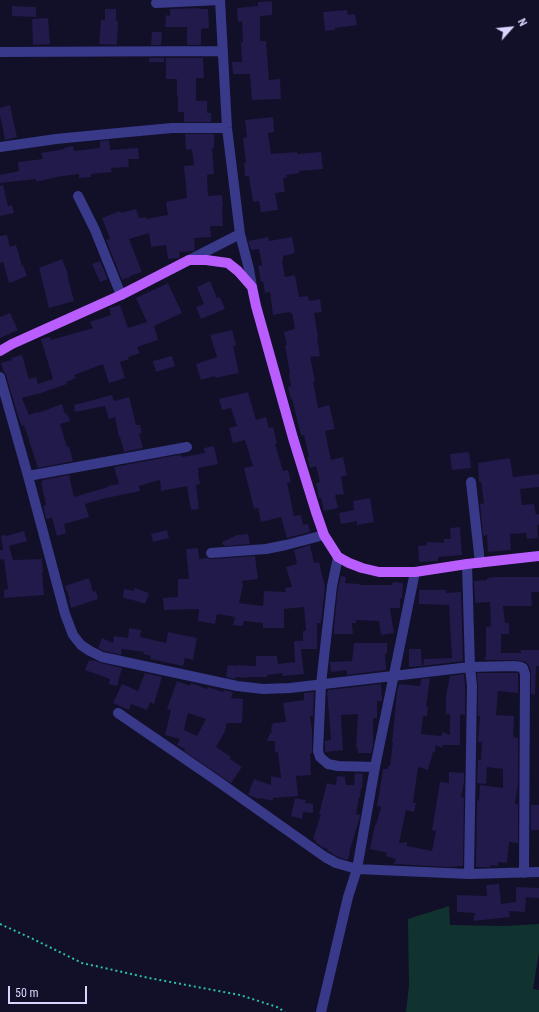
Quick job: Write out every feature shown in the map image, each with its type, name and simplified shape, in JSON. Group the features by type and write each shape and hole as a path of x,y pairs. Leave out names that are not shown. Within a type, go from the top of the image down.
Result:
{"main road":[{"path":"0,351 12,344 121,295 189,260 206,260 228,263 252,286 256,306 293,438 316,512 324,535 338,557 356,566 379,572 415,572 467,564 539,556"}],"street":[{"path":"156,3 220,0 228,128 240,234 252,286"},
{"path":"0,52 223,51"},
{"path":"0,148 56,139 125,132 172,128 228,128"},
{"path":"78,196 95,230 121,295"},
{"path":"189,260 240,234"},
{"path":"0,377 65,614 73,635 81,645 90,651 102,657 237,686 263,689 276,689 470,668 523,668 525,674 524,873"},
{"path":"28,476 187,446"},
{"path":"470,482 480,563"},
{"path":"211,553 266,549 324,535"},
{"path":"338,557 332,586 321,684 318,751 320,757 328,764 338,766 375,767"},
{"path":"467,564 470,668 472,686 469,874"},
{"path":"321,1012 348,897 357,869 375,767 415,572"},
{"path":"118,713 223,784 325,857 336,863 357,869 469,874 539,872"}],"path":[{"path":"0,924 82,963 149,978 240,995 277,1007 285,1012"}],"green space":[{"path":"449,906 450,925 505,926 539,924 539,952 533,989 539,990 539,1012 406,1012 409,986 408,919"}],"building":[{"path":"272,1 272,15 260,16 260,41 266,41 269,80 280,79 281,99 252,100 250,74 233,74 232,62 242,62 242,21 238,22 237,8 258,6 258,2"},
{"path":"12,6 36,7 36,17 12,16"},
{"path":"105,9 116,9 116,21 118,21 117,45 99,44 101,20 105,20"},
{"path":"170,9 208,9 209,28 201,29 201,45 187,45 187,27 165,27 166,15 170,16"},
{"path":"347,10 348,15 355,14 357,25 325,31 323,12"},
{"path":"48,18 50,44 33,45 32,19"},
{"path":"152,32 162,32 161,45 151,45"},
{"path":"149,58 164,58 164,62 149,62"},
{"path":"166,58 203,58 204,78 196,78 196,101 207,101 207,113 211,113 211,122 184,122 184,112 178,112 177,79 166,79"},
{"path":"10,105 17,137 5,140 0,108"},
{"path":"273,117 274,132 268,133 271,154 321,152 323,169 299,171 299,173 286,175 287,178 283,178 285,192 275,193 278,210 261,212 259,201 253,202 249,176 245,176 244,163 246,163 243,138 247,137 245,120"},
{"path":"185,134 214,134 214,148 212,148 214,174 207,175 208,196 222,195 223,226 210,226 211,237 194,238 195,250 179,252 180,258 168,259 166,245 151,247 149,233 129,239 142,272 122,280 106,240 110,239 102,218 120,211 121,213 136,209 139,218 146,217 146,219 168,215 166,202 187,198 184,166 194,165 192,149 186,150"},
{"path":"109,140 110,150 138,148 139,159 128,159 129,167 111,168 112,172 91,174 91,177 79,178 79,174 56,177 36,182 36,179 0,183 0,175 19,171 18,162 43,159 41,153 65,149 64,148 73,146 74,151 100,148 100,141"},
{"path":"3,185 8,206 12,205 14,213 0,216 0,186"},
{"path":"7,235 10,247 16,245 22,266 23,265 27,276 9,283 3,262 0,263 0,236"},
{"path":"268,237 269,241 292,237 295,253 283,256 282,260 285,277 295,275 299,297 308,296 309,301 320,299 322,312 314,313 320,356 310,357 315,381 313,381 318,408 329,405 335,429 325,431 331,460 343,457 347,475 341,477 344,494 335,495 338,508 324,511 321,498 319,498 316,483 320,482 316,466 310,468 304,435 301,435 292,399 291,400 288,387 291,386 290,374 284,332 295,329 292,313 290,312 273,315 270,292 265,293 263,281 261,282 258,266 262,265 259,249 251,250 248,241"},
{"path":"62,259 68,274 74,301 49,308 39,268"},
{"path":"100,261 108,279 100,282 92,264"},
{"path":"210,281 217,298 220,297 225,309 201,319 196,307 204,304 197,287"},
{"path":"168,283 182,313 154,326 158,340 137,347 140,353 128,357 129,359 120,362 125,378 109,383 103,364 74,375 76,378 66,382 67,384 22,398 29,415 62,404 65,414 67,413 70,421 60,424 73,461 38,468 24,425 22,426 18,416 1,363 22,355 29,379 36,377 38,384 53,379 41,339 50,337 51,340 93,328 90,322 111,315 109,308 120,305 128,328 147,322 136,298"},
{"path":"10,313 18,330 0,338 0,317"},
{"path":"232,330 236,345 233,346 239,373 215,378 215,376 201,380 196,364 217,357 210,335"},
{"path":"172,356 175,366 156,372 153,361"},
{"path":"248,392 256,420 266,417 269,428 273,427 277,443 275,444 283,471 288,470 291,482 287,483 294,516 301,515 303,525 308,524 310,532 287,538 281,517 261,522 258,508 254,509 244,468 253,466 245,440 233,443 229,428 237,426 231,408 222,410 219,399"},
{"path":"112,395 114,401 129,397 136,425 140,425 142,433 139,434 143,448 124,452 115,417 109,419 105,406 75,412 74,405"},
{"path":"214,446 218,464 198,468 200,484 196,485 199,509 191,510 187,486 161,491 160,480 139,486 140,491 85,504 89,517 64,524 66,533 57,536 52,518 46,519 43,506 46,505 41,482 43,482 42,480 69,475 74,497 108,487 107,486 119,484 114,467 172,456 182,455 182,457 205,453 204,448"},
{"path":"469,452 471,468 452,470 450,454"},
{"path":"510,458 513,477 539,474 539,487 520,489 522,505 534,504 536,515 539,514 539,525 537,525 538,538 527,539 526,533 510,534 511,550 488,552 487,535 483,536 480,504 484,503 481,482 479,482 478,463"},
{"path":"370,498 374,522 357,525 357,521 341,524 339,513 354,510 353,501"},
{"path":"460,527 462,555 438,557 438,561 419,562 418,546 427,545 427,542 444,543 444,539 451,539 450,528"},
{"path":"167,530 169,538 153,542 151,534"},
{"path":"24,531 27,541 9,546 13,560 42,559 44,595 4,598 4,590 8,589 4,559 0,560 0,550 3,550 1,536"},
{"path":"248,534 250,544 224,546 222,542 237,535"},
{"path":"310,545 314,563 319,562 325,587 321,623 317,623 317,649 301,649 304,674 283,676 282,673 267,675 267,677 236,677 235,679 226,677 228,665 256,666 256,656 277,656 278,664 295,662 294,641 303,641 303,631 306,631 304,607 284,609 284,628 263,628 263,623 244,621 243,626 233,625 235,617 217,614 215,624 198,621 199,609 164,610 163,598 178,597 178,579 189,579 186,549 198,548 199,559 255,556 258,579 242,581 243,585 239,603 263,606 264,591 286,592 285,588 292,587 286,567 297,564 294,550"},
{"path":"341,576 346,577 345,583 360,585 392,585 393,582 403,583 400,608 390,608 394,633 381,635 379,621 356,620 356,623 352,623 353,634 334,634 338,587"},
{"path":"539,577 539,592 531,592 532,606 503,606 505,623 509,623 509,634 501,634 501,653 521,653 521,650 539,650 539,666 536,666 535,695 531,694 531,672 526,662 514,660 485,660 486,627 491,626 490,602 475,603 474,581 487,580 487,578"},
{"path":"89,578 93,592 96,591 98,599 71,608 70,599 65,586"},
{"path":"135,588 149,593 145,604 123,598 124,589 134,591"},
{"path":"419,590 446,590 446,593 461,592 463,661 423,666 424,659 452,658 449,605 419,604"},
{"path":"129,628 141,630 140,637 166,643 168,632 197,638 193,660 185,658 183,666 150,659 151,656 143,654 144,652 122,649 121,655 98,648 102,638 113,643 114,636 128,638"},
{"path":"354,643 387,643 387,654 385,654 386,670 347,675 347,670 331,672 330,662 352,661"},
{"path":"409,649 421,649 422,666 409,667"},
{"path":"89,660 122,668 117,686 109,684 110,679 85,670"},
{"path":"145,673 162,677 154,704 150,702 147,710 131,704 129,710 113,703 122,684 138,691"},
{"path":"477,673 518,673 518,693 498,691 496,715 514,716 513,737 518,738 518,784 515,804 518,804 518,843 509,842 507,863 498,862 498,866 491,865 490,867 476,867 477,800 479,801 480,785 503,788 503,769 487,767 486,784 477,783 478,760 481,760 482,742 478,742 480,716 478,716"},
{"path":"464,674 465,715 460,714 460,745 443,745 442,748 436,745 428,770 418,767 413,803 416,803 414,812 406,810 399,843 407,842 407,846 432,851 436,831 432,830 440,782 449,783 449,772 464,773 461,797 464,798 463,866 448,867 394,864 396,859 386,856 387,853 370,849 375,825 381,807 377,806 383,769 388,769 388,766 390,766 399,684 420,686 421,679 430,678 426,707 428,707 427,716 423,716 421,734 441,736 443,732 450,735 450,714 446,714 446,696 450,676"},
{"path":"177,681 190,686 191,683 207,689 208,687 223,692 224,690 233,692 231,698 243,699 242,723 227,723 225,731 216,747 231,757 230,759 242,767 231,783 184,751 185,749 177,745 180,739 165,735 171,710 167,709","holes":["188,713 206,719 197,736 184,730"]},
{"path":"381,684 382,701 377,701 377,718 373,718 373,746 371,753 358,753 358,748 356,749 358,714 341,715 343,750 325,752 325,741 331,740 328,690"},
{"path":"314,692 313,716 310,716 312,729 312,753 310,753 311,775 296,776 298,796 273,798 273,801 259,799 248,795 254,779 271,785 271,776 281,778 278,752 275,752 275,741 267,741 270,733 272,733 271,728 273,723 286,722 283,703 304,700 304,693"},
{"path":"355,773 363,774 362,788 356,814 360,816 348,860 327,851 328,849 322,847 315,842 316,840 313,839 321,814 319,814 327,783 336,785 337,776 345,777 346,785 354,785"},
{"path":"295,798 306,800 305,803 313,804 313,813 303,812 302,819 291,816"},
{"path":"531,805 539,805 539,830 531,830"},
{"path":"499,884 501,904 516,902 516,887 539,888 539,898 526,897 525,912 509,911 510,917 473,921 475,913 457,912 457,895 487,896 486,885"}]}
